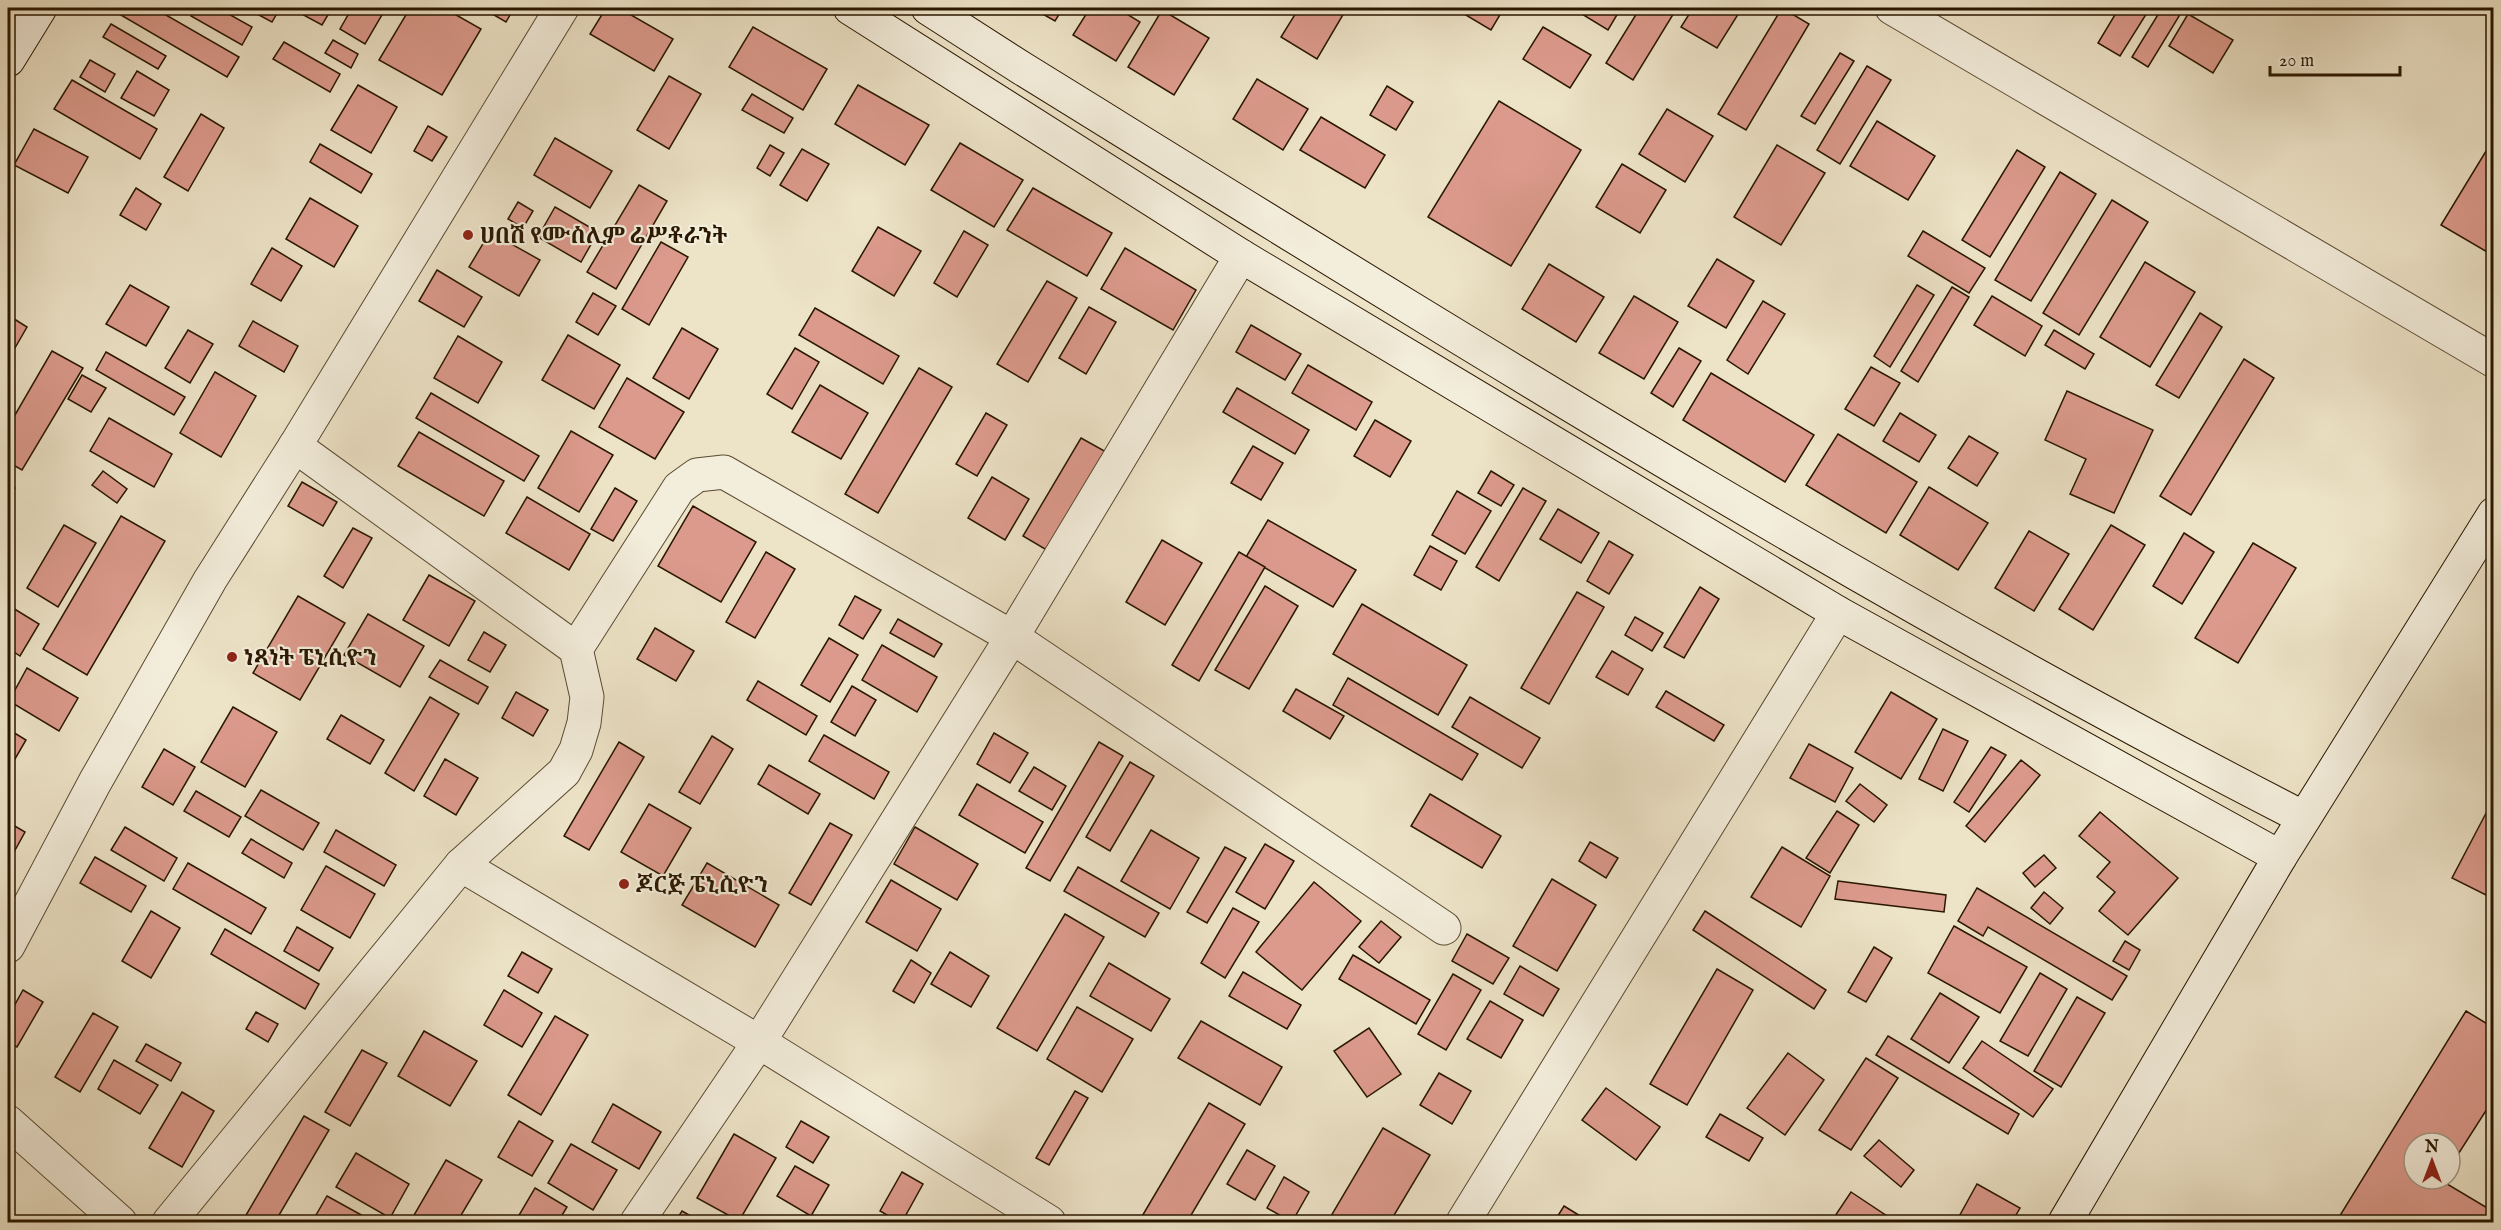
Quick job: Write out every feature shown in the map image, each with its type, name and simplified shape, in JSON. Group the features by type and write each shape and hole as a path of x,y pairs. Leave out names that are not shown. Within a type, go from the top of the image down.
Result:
{"street":[{"path":"8,60 40,8"},
{"path":"8,946 95,782 210,580 296,446 562,8"},
{"path":"850,8 1241,256 1838,613 2280,857"},
{"path":"928,8 1023,69 1676,470 1923,614 2171,750 2304,818"},
{"path":"1892,8 2493,361"},
{"path":"637,1222 759,1042 1012,637 1241,256"},
{"path":"169,1222 461,865 564,772 572,758 584,723 587,697 576,649 296,446"},
{"path":"576,649 679,488 689,479 712,472 724,472 1012,637 1444,928"},
{"path":"2065,1222 2280,857 2493,514"},
{"path":"1463,1222 1838,613"},
{"path":"461,865 759,1042 1048,1222"},
{"path":"8,1122 120,1222"}],"building":[{"path":"116,8 154,8 239,57 227,77 114,11"},
{"path":"197,8 218,8 252,27 242,45 191,16"},
{"path":"246,8 280,8 272,22"},
{"path":"301,8 332,8 322,25 298,12"},
{"path":"352,8 386,8 365,44 340,29"},
{"path":"410,8 444,8 481,29 442,95 379,60"},
{"path":"482,8 514,8 506,22"},
{"path":"606,8 619,8 673,39 654,71 590,34"},
{"path":"1032,8 1063,8 1055,21"},
{"path":"1090,8 1117,8 1140,22 1116,61 1073,35"},
{"path":"1299,8 1335,8 1344,13 1317,59 1281,37"},
{"path":"1454,8 1504,8 1491,30"},
{"path":"1572,8 1621,8 1608,30"},
{"path":"1640,8 1677,8 1633,80 1606,63"},
{"path":"1693,8 1742,8 1717,48 1681,27"},
{"path":"1782,8 1809,24 1746,130 1718,114"},
{"path":"2119,8 2150,8 2120,56 2098,43"},
{"path":"2162,8 2184,8 2148,67 2132,57"},
{"path":"1162,10 1209,38 1174,95 1128,67"},
{"path":"2188,14 2233,40 2213,73 2169,46"},
{"path":"111,24 166,56 158,69 103,37"},
{"path":"753,27 827,69 803,110 729,67"},
{"path":"1543,27 1591,55 1570,88 1523,59"},
{"path":"333,40 358,54 351,68 325,53"},
{"path":"284,42 340,74 330,92 273,59"},
{"path":"1840,53 1854,61 1815,124 1801,116"},
{"path":"90,60 115,74 105,92 80,77"},
{"path":"1867,66 1891,80 1840,164 1817,150"},
{"path":"137,71 169,90 154,116 121,98"},
{"path":"669,76 701,94 669,149 637,130"},
{"path":"1257,79 1308,109 1283,150 1233,119"},
{"path":"72,80 157,129 140,159 54,109"},
{"path":"358,85 397,107 371,153 331,130"},
{"path":"858,85 929,125 905,165 835,124"},
{"path":"1387,86 1413,102 1396,130 1370,115"},
{"path":"752,94 793,118 784,133 742,110"},
{"path":"1499,101 1581,150 1511,266 1428,217"},
{"path":"1667,109 1713,136 1685,182 1639,154"},
{"path":"201,114 224,128 188,191 164,177"},
{"path":"1321,117 1385,155 1365,188 1300,150"},
{"path":"1877,121 1935,156 1908,200 1850,166"},
{"path":"428,126 447,137 432,161 414,151"},
{"path":"34,129 88,157 68,193 14,165"},
{"path":"555,138 612,171 590,208 534,175"},
{"path":"2494,138 2494,256 2441,225"},
{"path":"960,143 1023,180 994,227 931,190"},
{"path":"320,144 372,174 361,193 310,162"},
{"path":"770,145 784,153 770,176 757,168"},
{"path":"1777,145 1825,173 1781,245 1734,217"},
{"path":"802,149 829,164 807,201 780,185"},
{"path":"2017,150 2045,167 1990,257 1962,240"},
{"path":"1622,164 1666,190 1640,233 1596,207"},
{"path":"2060,172 2096,194 2031,301 1995,280"},
{"path":"639,185 667,201 616,289 587,272"},
{"path":"136,188 161,204 146,230 120,215"},
{"path":"1033,188 1112,233 1087,276 1007,230"},
{"path":"310,198 358,226 334,267 286,239"},
{"path":"2112,200 2148,222 2079,335 2043,313"},
{"path":"518,202 533,211 523,228 508,219"},
{"path":"555,207 598,232 581,262 538,237"},
{"path":"878,227 921,251 894,296 852,271"},
{"path":"964,231 988,245 957,297 934,283"},
{"path":"1923,231 1985,268 1969,293 1908,256"},
{"path":"490,232 540,260 519,296 469,267"},
{"path":"661,242 688,257 649,325 622,309"},
{"path":"272,248 302,266 281,301 251,284"},
{"path":"1125,248 1196,290 1173,330 1101,289"},
{"path":"1717,259 1754,281 1726,328 1688,306"},
{"path":"2145,262 2195,292 2150,367 2100,337"},
{"path":"1549,264 1604,297 1576,342 1522,309"},
{"path":"437,270 482,297 464,327 419,301"},
{"path":"1047,281 1077,298 1028,382 997,364"},
{"path":"130,285 169,307 146,346 106,324"},
{"path":"1917,285 1934,295 1890,367 1874,356"},
{"path":"1952,287 1969,297 1918,382 1901,371"},
{"path":"593,293 616,306 598,335 576,322"},
{"path":"1634,296 1678,322 1644,379 1599,353"},
{"path":"1992,296 2042,326 2025,356 1974,325"},
{"path":"1763,301 1785,314 1748,374 1727,360"},
{"path":"1089,307 1116,322 1086,374 1059,358"},
{"path":"815,308 899,356 883,384 799,335"},
{"path":"2200,313 2222,327 2179,398 2156,385"},
{"path":"8,315 27,327 8,360"},
{"path":"253,321 298,346 284,372 239,346"},
{"path":"1251,325 1301,354 1285,380 1236,352"},
{"path":"682,328 718,349 689,399 653,378"},
{"path":"188,330 213,344 190,383 165,368"},
{"path":"2054,330 2094,354 2085,369 2045,345"},
{"path":"568,335 620,365 594,409 542,380"},
{"path":"458,336 502,362 478,403 434,378"},
{"path":"795,348 819,362 792,409 767,394"},
{"path":"1679,348 1701,361 1673,407 1651,393"},
{"path":"52,351 83,368 22,470 8,462 8,427"},
{"path":"106,352 185,397 174,415 96,370"},
{"path":"2244,359 2274,378 2191,515 2160,496"},
{"path":"1308,365 1372,402 1356,430 1292,393"},
{"path":"1871,367 1900,383 1874,426 1845,409"},
{"path":"919,368 952,387 878,513 845,494"},
{"path":"215,372 256,396 221,457 180,433"},
{"path":"1711,373 1814,435 1785,482 1683,420"},
{"path":"82,375 106,388 91,412 68,399"},
{"path":"627,378 684,412 655,459 599,427"},
{"path":"820,385 868,413 841,459 792,432"},
{"path":"1237,388 1309,430 1295,454 1223,412"},
{"path":"2067,391 2153,430 2114,513 2070,494 2086,459 2045,440"},
{"path":"431,393 539,456 524,481 416,418"},
{"path":"986,413 1007,425 977,476 956,464"},
{"path":"1900,413 1936,435 1919,462 1883,441"},
{"path":"109,418 172,454 154,487 90,451"},
{"path":"1375,420 1411,441 1390,477 1354,456"},
{"path":"571,431 613,455 579,512 538,488"},
{"path":"419,432 504,481 484,516 398,466"},
{"path":"1838,434 1917,482 1886,533 1806,485"},
{"path":"1969,436 1998,453 1977,486 1948,468"},
{"path":"1081,438 1108,453 1050,552 1023,536"},
{"path":"1253,446 1283,463 1261,500 1231,483"},
{"path":"103,471 127,489 117,503 92,485"},
{"path":"1491,471 1514,485 1501,506 1478,493"},
{"path":"992,477 1029,499 1005,540 968,518"},
{"path":"302,482 337,502 323,526 288,506"},
{"path":"8,484 15,488 8,502"},
{"path":"1929,487 1988,523 1958,570 1900,535"},
{"path":"615,488 637,501 613,541 591,529"},
{"path":"1523,488 1546,501 1499,581 1476,567"},
{"path":"1457,491 1491,511 1465,554 1432,535"},
{"path":"527,497 590,534 569,570 506,533"},
{"path":"693,506 756,542 721,602 658,566"},
{"path":"1558,509 1599,533 1581,563 1540,539"},
{"path":"121,516 165,541 87,675 43,649"},
{"path":"1268,520 1356,570 1333,607 1246,557"},
{"path":"64,525 96,543 58,607 27,588"},
{"path":"2111,525 2145,545 2093,630 2059,609"},
{"path":"353,528 372,538 343,588 324,576"},
{"path":"2029,531 2069,554 2034,611 1995,588"},
{"path":"2184,533 2214,552 2182,604 2153,586"},
{"path":"1162,540 1202,563 1165,625 1126,602"},
{"path":"1609,541 1633,555 1609,594 1587,581"},
{"path":"2253,543 2296,568 2238,663 2195,638"},
{"path":"1430,546 1457,561 1441,590 1414,575"},
{"path":"766,552 795,569 755,638 726,622"},
{"path":"1239,552 1265,567 1199,681 1172,665"},
{"path":"429,575 475,601 449,646 403,620"},
{"path":"1265,586 1298,606 1249,689 1215,670"},
{"path":"1700,587 1719,599 1684,658 1664,647"},
{"path":"1577,592 1604,607 1549,704 1521,688"},
{"path":"298,596 345,623 300,700 253,673"},
{"path":"855,596 881,610 863,639 839,625"},
{"path":"1362,604 1467,665 1438,715 1333,654"},
{"path":"8,605 39,624 20,656 8,648"},
{"path":"368,614 424,646 400,687 344,655"},
{"path":"1635,617 1663,633 1652,651 1625,635"},
{"path":"898,619 942,644 934,657 890,633"},
{"path":"655,628 694,651 676,681 637,659"},
{"path":"484,632 506,645 490,672 468,660"},
{"path":"829,638 858,655 830,702 801,685"},
{"path":"882,645 937,677 917,712 862,680"},
{"path":"1612,651 1643,669 1628,695 1596,677"},
{"path":"440,660 488,687 478,704 429,677"},
{"path":"27,668 78,698 59,731 9,701"},
{"path":"1348,678 1478,754 1462,780 1333,705"},
{"path":"758,681 817,716 806,735 747,700"},
{"path":"852,686 876,700 855,736 831,722"},
{"path":"1296,689 1344,716 1330,739 1283,711"},
{"path":"1666,691 1724,725 1714,741 1656,707"},
{"path":"516,692 548,710 533,736 502,718"},
{"path":"1891,692 1937,719 1901,779 1855,752"},
{"path":"430,697 459,714 414,791 385,773"},
{"path":"1470,697 1540,738 1522,768 1452,727"},
{"path":"233,707 277,732 245,787 201,762"},
{"path":"341,715 384,740 370,764 327,739"},
{"path":"8,729 26,740 8,771"},
{"path":"1943,729 1968,741 1943,791 1919,779"},
{"path":"994,733 1028,753 1010,783 977,764"},
{"path":"824,735 889,772 874,799 809,761"},
{"path":"712,736 733,749 700,804 679,792"},
{"path":"619,742 644,757 589,850 564,836"},
{"path":"1099,742 1123,756 1050,881 1026,868"},
{"path":"1809,744 1853,768 1835,802 1790,778"},
{"path":"1991,747 2006,755 1969,812 1954,802"},
{"path":"164,749 195,767 173,805 142,787"},
{"path":"445,759 478,778 456,815 424,796"},
{"path":"2021,760 2040,775 1985,842 1966,826"},
{"path":"1130,762 1154,776 1110,851 1086,837"},
{"path":"769,765 820,794 808,814 758,784"},
{"path":"1034,767 1066,786 1052,810 1019,791"},
{"path":"977,784 1043,822 1025,853 959,815"},
{"path":"1860,784 1887,805 1874,822 1846,801"},
{"path":"261,790 319,823 303,850 245,816"},
{"path":"196,791 241,817 229,837 184,811"},
{"path":"1430,794 1501,836 1482,868 1411,826"},
{"path":"2494,798 2494,899 2452,878"},
{"path":"649,804 691,828 663,876 621,852"},
{"path":"1837,811 1859,825 1830,873 1806,858"},
{"path":"2100,812 2178,878 2128,935 2099,911 2115,892 2097,877 2110,862 2079,836"},
{"path":"8,822 25,832 8,863"},
{"path":"830,823 852,835 811,905 789,893"},
{"path":"125,827 177,858 164,881 111,850"},
{"path":"915,827 978,864 957,900 894,864"},
{"path":"336,830 396,865 384,886 324,852"},
{"path":"1151,830 1199,858 1170,909 1121,881"},
{"path":"251,839 292,863 284,878 242,853"},
{"path":"1590,842 1618,858 1606,878 1579,861"},
{"path":"1265,844 1294,861 1265,909 1236,892"},
{"path":"1225,847 1246,858 1207,923 1187,912"},
{"path":"1782,847 1830,876 1801,927 1751,897"},
{"path":"2044,855 2056,868 2035,887 2023,873"},
{"path":"95,857 146,886 131,912 80,883"},
{"path":"188,863 266,908 251,934 173,889"},
{"path":"707,863 779,905 755,947 682,905"},
{"path":"326,866 375,894 350,938 301,910"},
{"path":"1078,867 1159,913 1145,937 1064,891"},
{"path":"1552,879 1596,905 1557,971 1513,946"},
{"path":"891,880 941,909 917,951 866,922"},
{"path":"1838,881 1946,895 1944,912 1835,899"},
{"path":"1314,882 1361,921 1302,990 1256,952"},
{"path":"1977,888 2127,976 2112,1000 1988,927 1983,936 1958,921"},
{"path":"2044,892 2063,908 2050,924 2031,908"},
{"path":"1233,908 1259,922 1225,978 1201,963"},
{"path":"151,911 180,928 151,978 122,961"},
{"path":"1705,911 1826,990 1814,1009 1693,930"},
{"path":"1065,914 1104,937 1037,1051 997,1028"},
{"path":"1381,921 1401,937 1379,963 1359,947"},
{"path":"1954,926 2027,967 2000,1013 1928,973"},
{"path":"297,927 333,948 319,971 284,951"},
{"path":"225,929 319,984 305,1009 211,954"},
{"path":"1467,934 1509,958 1493,984 1452,961"},
{"path":"2125,941 2140,950 2129,970 2113,961"},
{"path":"1874,947 1892,958 1866,1002 1848,992"},
{"path":"522,952 552,969 538,993 508,976"},
{"path":"950,952 989,976 971,1007 931,984"},
{"path":"1353,955 1430,1000 1416,1024 1339,979"},
{"path":"911,960 931,973 914,1003 893,991"},
{"path":"1109,963 1170,999 1151,1031 1090,996"},
{"path":"1520,966 1559,989 1543,1016 1504,994"},
{"path":"1717,969 1753,990 1687,1105 1650,1084"},
{"path":"1243,972 1301,1005 1287,1029 1229,996"},
{"path":"2040,973 2067,989 2028,1056 2000,1041"},
{"path":"1453,974 1481,990 1446,1050 1418,1034"},
{"path":"23,990 43,1002 17,1047 8,1042 8,1017"},
{"path":"504,990 542,1013 522,1047 484,1025"},
{"path":"1940,993 1979,1017 1949,1063 1911,1039"},
{"path":"2077,997 2105,1013 2061,1087 2034,1071"},
{"path":"1490,1001 1523,1020 1501,1058 1467,1039"},
{"path":"1077,1007 1133,1039 1102,1092 1047,1059"},
{"path":"2466,1011 2494,1028 2494,1098 2462,1148 2462,1131 2402,1131 2402,1191 2459,1191 2494,1212 2494,1222 2336,1222"},
{"path":"256,1012 278,1024 268,1042 246,1029"},
{"path":"93,1013 118,1027 80,1092 55,1077"},
{"path":"555,1016 588,1035 541,1115 508,1095"},
{"path":"1201,1021 1282,1067 1260,1105 1178,1058"},
{"path":"1369,1028 1401,1074 1367,1097 1334,1051"},
{"path":"424,1031 477,1061 450,1106 398,1076"},
{"path":"1888,1036 2019,1114 2008,1134 1876,1055"},
{"path":"1982,1041 2053,1089 2033,1117 1963,1068"},
{"path":"146,1044 181,1063 171,1081 136,1061"},
{"path":"362,1050 387,1063 350,1126 325,1112"},
{"path":"1788,1053 1824,1080 1785,1135 1747,1108"},
{"path":"1866,1058 1898,1078 1851,1150 1819,1130"},
{"path":"114,1060 158,1085 140,1114 98,1089"},
{"path":"1439,1073 1471,1091 1452,1124 1420,1105"},
{"path":"1606,1088 1660,1127 1636,1160 1582,1120"},
{"path":"1075,1091 1088,1098 1049,1165 1036,1158"},
{"path":"182,1092 214,1111 182,1167 149,1148"},
{"path":"1209,1103 1245,1124 1187,1222 1150,1222 1141,1218"},
{"path":"613,1104 661,1132 639,1169 592,1142"},
{"path":"1720,1114 1763,1138 1749,1161 1706,1137"},
{"path":"304,1116 329,1130 275,1222 242,1222"},
{"path":"519,1121 553,1141 532,1176 498,1157"},
{"path":"801,1121 829,1137 813,1163 786,1147"},
{"path":"1383,1128 1430,1155 1390,1222 1328,1221"},
{"path":"734,1134 776,1158 739,1221 697,1198"},
{"path":"1879,1140 1914,1170 1901,1187 1864,1156"},
{"path":"571,1144 617,1170 593,1210 548,1183"},
{"path":"1247,1150 1275,1166 1255,1200 1227,1184"},
{"path":"356,1153 409,1184 390,1218 336,1187"},
{"path":"446,1160 482,1180 457,1222 410,1222"},
{"path":"795,1166 829,1185 811,1216 777,1196"},
{"path":"902,1172 923,1184 902,1222 899,1222 880,1211"},
{"path":"1284,1177 1309,1192 1292,1222 1267,1208"},
{"path":"1977,1184 2020,1208 2012,1222 1956,1222"},
{"path":"535,1188 567,1207 558,1222 515,1222"},
{"path":"1851,1192 1887,1216 1883,1222 1831,1222"},
{"path":"327,1196 374,1222 312,1222"},
{"path":"1564,1206 1590,1222 1554,1222"},
{"path":"682,1211 701,1222 675,1222"}],"place":[{"name":"ሀበሽ የሙስሊም ሬሥቶራንት","path":"468,235"},
{"name":"ነጻነት ፔኒሲዮን","path":"232,657"},
{"name":"ጆርጅ ፔኒሲዮን","path":"624,884"}]}
